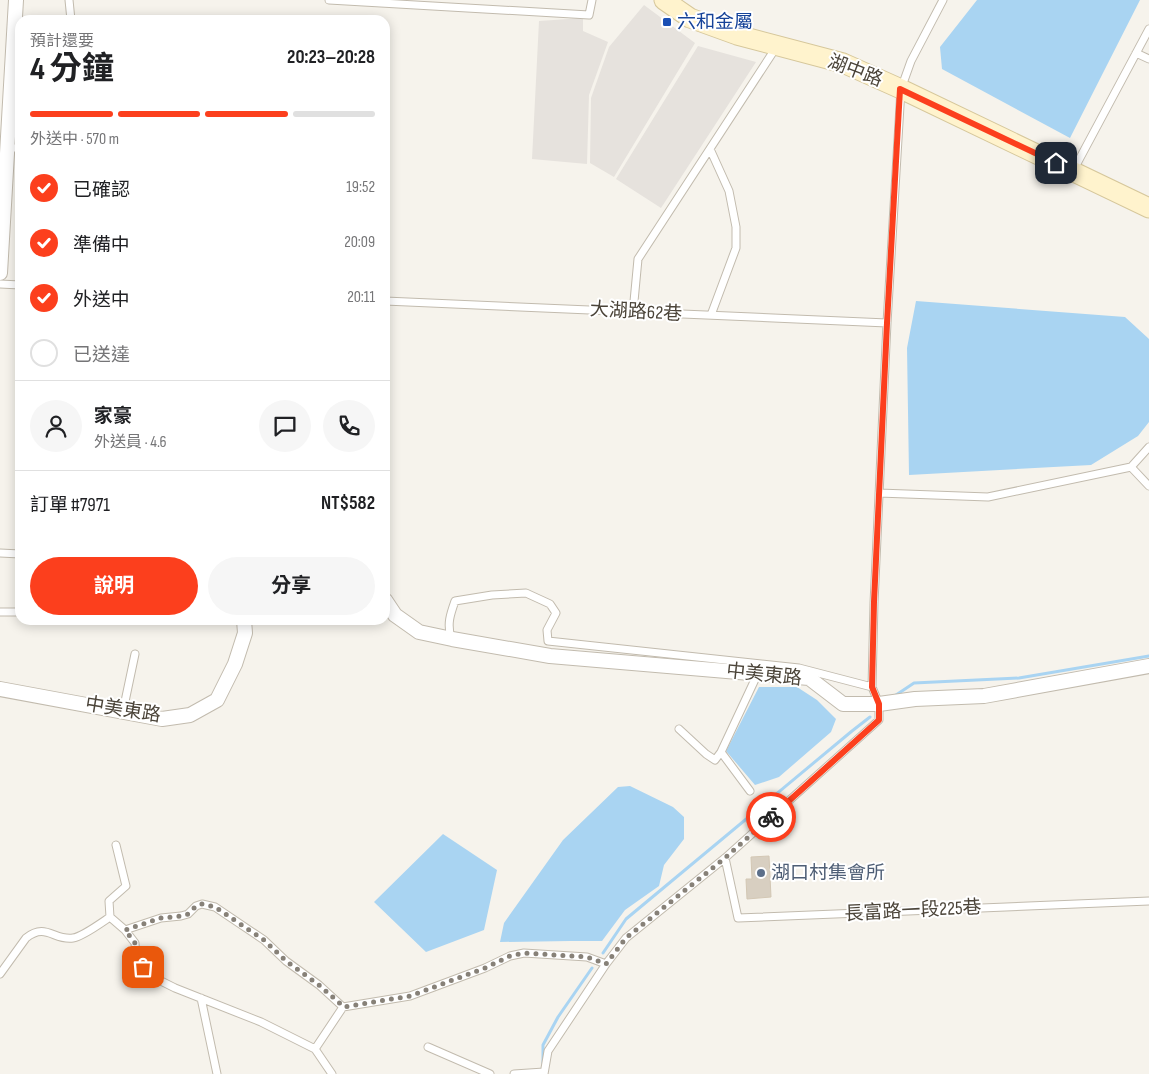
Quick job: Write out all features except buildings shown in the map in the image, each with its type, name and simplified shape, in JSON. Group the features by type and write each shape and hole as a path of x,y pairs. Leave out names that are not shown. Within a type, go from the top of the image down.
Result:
{"street":[{"path":"16,0 16,15"},
{"name":"湖中路","path":"664,0 690,18 737,35 843,63 1149,208"},
{"path":"0,273 14,148 15,108"},
{"name":"中美東路","path":"390,608 395,615 419,632 550,656 809,678 843,704 879,704 915,699 984,696 1149,666"},
{"name":"中美東路","path":"0,689 162,719 190,715 217,700 237,656 245,633 244,625"}],"lane":[{"path":"69,0 70,15"},
{"path":"328,0 589,15 592,0"},
{"path":"514,1074 544,1073 548,1052 606,964 626,938 725,858 879,720 879,704 872,687 879,493 900,89 911,61 943,0"},
{"path":"1073,172 1149,29"},
{"path":"633,312 638,259 778,46"},
{"path":"1136,53 1149,59"},
{"path":"710,149 729,191 736,227 736,248 711,315"},
{"path":"0,284 15,284"},
{"name":"大湖路62巷","path":"390,300 887,323"},
{"path":"879,493 988,496 1131,467 1149,447"},
{"path":"1131,467 1149,486"},
{"path":"0,553 15,554"},
{"path":"452,639 449,629 450,616 455,601 492,595 526,594 550,604 556,613 547,630 548,641 799,668 872,687"},
{"path":"0,612 15,612"},
{"path":"123,712 135,654"},
{"path":"679,729 715,760 721,752 758,673"},
{"path":"721,752 750,791"},
{"path":"116,845 126,886 109,901 110,917 125,930 135,943 136,959 149,975 175,988 261,1022 315,1048 332,1074"},
{"name":"長富路一段225巷","path":"725,858 738,918 1149,900"},
{"path":"125,930 161,918 188,914 196,906 202,904 215,907 264,940 286,961 319,985 344,1007"},
{"path":"0,974 26,938 31,934 40,931 68,939 76,938 110,917"},
{"path":"315,1048 344,1007 410,996 485,968 510,956 524,953 587,957 606,964"},
{"path":"201,998 217,1074"},
{"path":"428,1047 490,1074"}],"shaded area":[{"name":"六和金屬","path":"644,5 695,43 614,177 590,163 591,98 609,47"},
{"path":"583,18 583,31 608,42 589,95 587,164 532,159 539,21"},
{"path":"698,46 756,62 661,208 616,179"}],"water":[{"path":"977,0 1140,0 1070,138 942,69 940,47"},
{"path":"916,301 1125,317 1149,339 1149,422 1138,436 1091,465 909,475 907,348"},
{"path":"759,687 797,687 817,700 836,719 831,732 779,777 755,785 726,751"},
{"path":"630,786 673,807 684,817 684,839 664,865 659,886 625,910 602,941 500,942 504,923 563,840 618,787"},
{"path":"443,834 497,870 484,930 426,952 374,902"}],"waterway":[{"path":"893,697 914,683 1019,678 1149,656"},
{"path":"603,953 626,919 870,717"},
{"path":"543,1063 543,1045 558,1017 592,968"}],"way so far":[{"path":"143,967 136,959 135,943 125,930 161,918 172,918 188,914 196,906 202,904 215,907 264,940 286,961 319,985 344,1007 410,996 485,968 510,956 524,953 587,957 606,964 626,938 725,858 771,817"}],"place":[{"name":"六和金屬","path":"667,22"},
{"name":"湖口村集會所","path":"761,873"}],"route":[{"path":"771,817 879,720 879,704 872,687 874,602 900,89 1056,163"}]}
